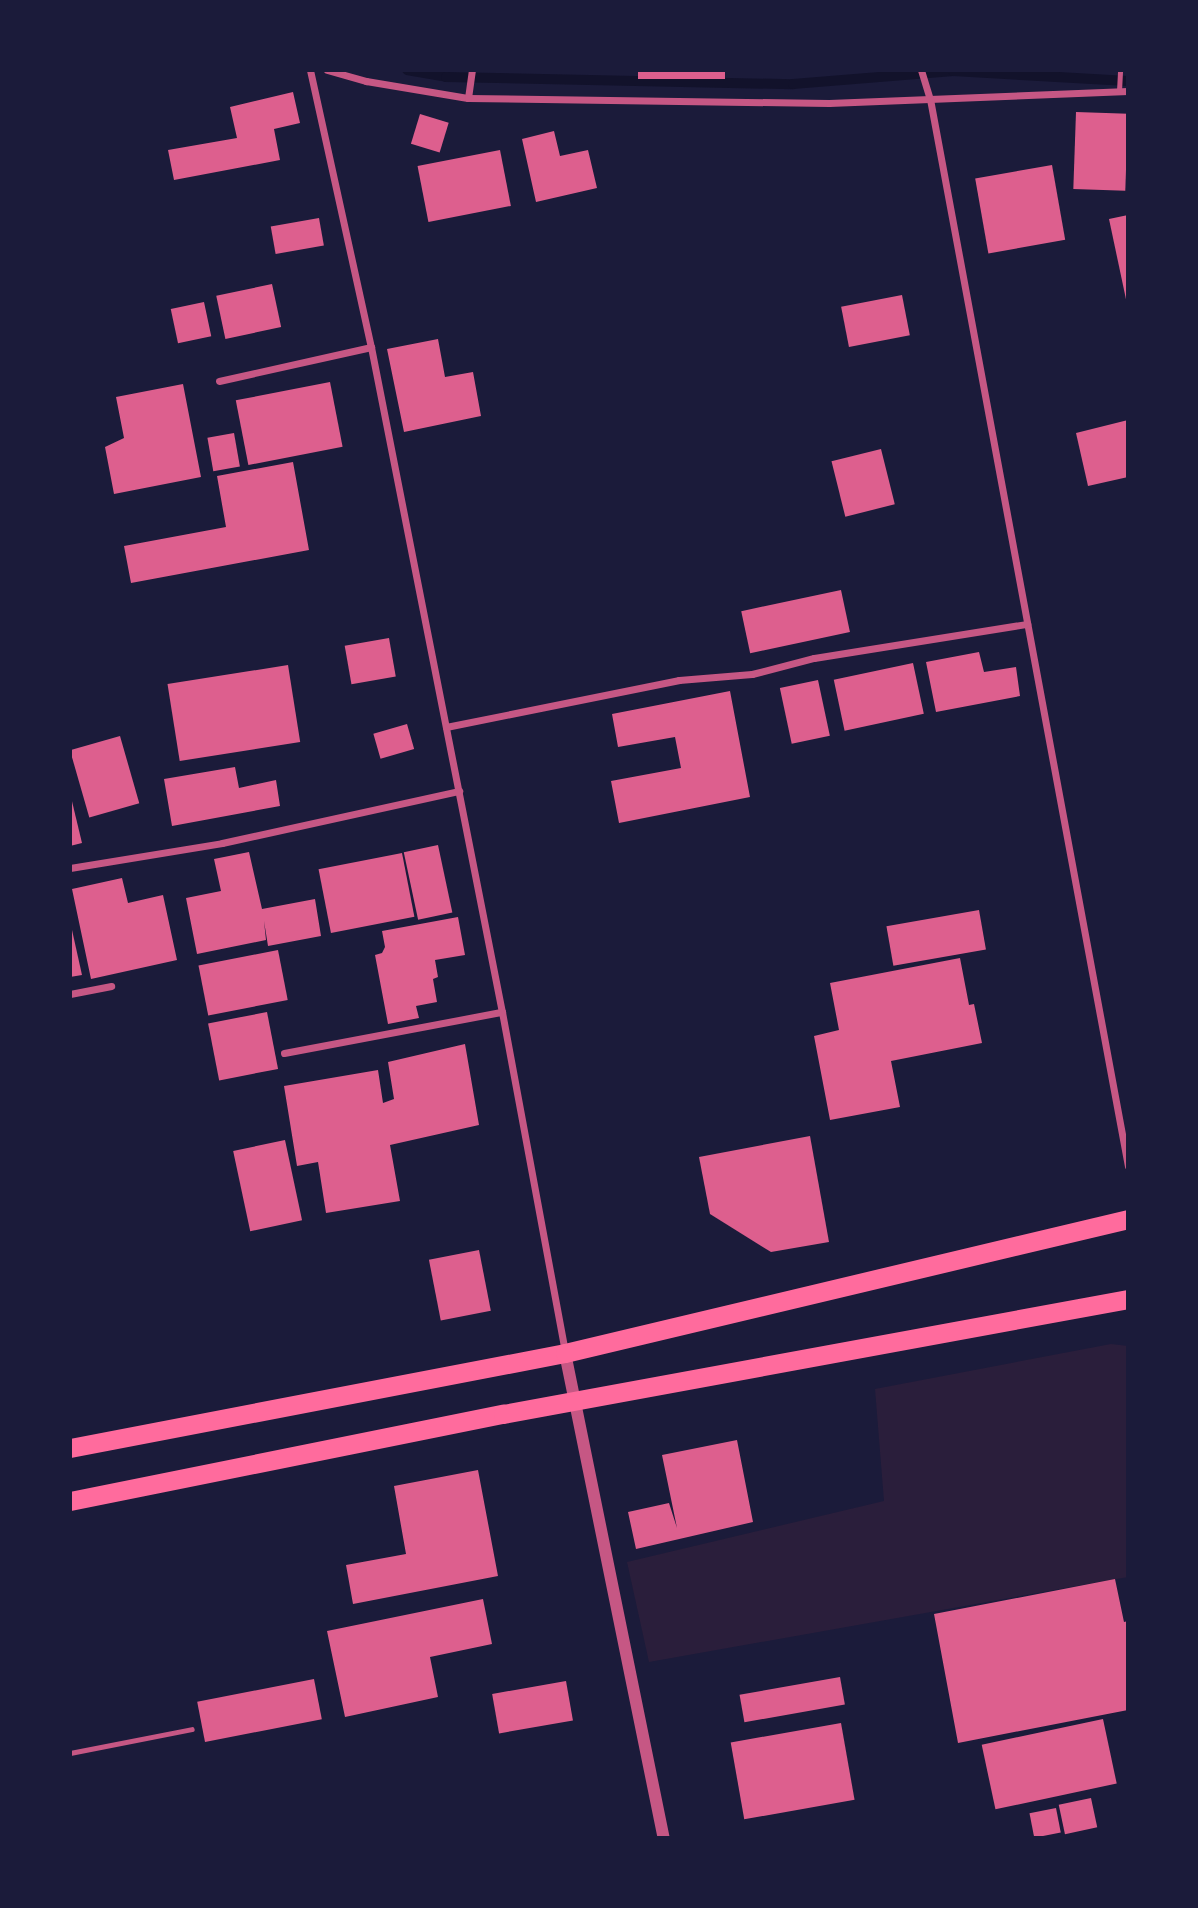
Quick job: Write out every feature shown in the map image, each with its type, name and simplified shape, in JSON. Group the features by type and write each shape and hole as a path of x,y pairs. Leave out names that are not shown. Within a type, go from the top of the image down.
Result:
{"highway":[{"path":"70,1448 565,1353 1128,1219"},
{"path":"70,1501 575,1401 1128,1299"}],"street":[{"path":"310,70 371,347 502,1012 565,1353 664,1838"},
{"path":"327,70 366,81 468,98 829,103 1128,91"},
{"path":"468,98 472,70"},
{"path":"921,70 930,99 1128,1166"},
{"path":"219,381 371,347"},
{"path":"446,727 679,680 752,674 814,658 1027,624"},
{"path":"70,869 180,847 222,843 458,791"},
{"path":"70,994 111,986"},
{"path":"284,1053 502,1012"}],"lane":[{"path":"1119,91 1120,70"},
{"path":"70,1753 192,1729"}],"shaded area":[{"path":"1111,1344 1128,1346 1128,1577 649,1662 627,1562 884,1501 875,1389"}],"building":[{"path":"638,70 725,70 725,79 638,79"},
{"path":"293,92 300,123 274,129 280,160 174,180 168,150 237,138 230,107"},
{"path":"1076,112 1128,114 1125,191 1073,189"},
{"path":"420,114 449,123 440,152 411,144"},
{"path":"554,131 560,156 588,150 597,188 536,202 522,139"},
{"path":"500,150 511,206 428,222 418,166"},
{"path":"1052,165 1065,240 988,253 975,179"},
{"path":"1128,215 1128,304 1127,304 1109,219"},
{"path":"319,218 324,246 276,254 271,227"},
{"path":"272,284 281,327 225,339 216,296"},
{"path":"902,295 910,335 849,347 841,307"},
{"path":"204,302 211,336 178,343 171,309"},
{"path":"438,339 445,377 473,372 481,416 404,432 387,349"},
{"path":"330,382 343,447 248,465 236,400"},
{"path":"183,384 201,477 114,494 105,447 124,438 116,397"},
{"path":"1128,420 1128,477 1088,486 1076,433"},
{"path":"234,433 240,466 213,471 207,438"},
{"path":"881,449 895,504 845,517 832,461"},
{"path":"293,462 309,550 131,583 124,546 226,527 217,476"},
{"path":"841,590 850,632 750,653 741,611"},
{"path":"389,638 396,676 351,684 345,646"},
{"path":"979,652 984,672 1016,667 1020,696 936,712 926,662"},
{"path":"913,663 924,714 845,731 834,680"},
{"path":"288,665 300,742 180,761 168,684"},
{"path":"818,680 830,736 792,744 780,688"},
{"path":"730,691 750,797 619,823 611,781 681,768 675,737 618,747 612,714"},
{"path":"407,724 414,749 381,759 373,734"},
{"path":"120,736 139,803 89,818 70,750"},
{"path":"235,767 239,788 276,780 280,806 172,826 164,779"},
{"path":"70,793 82,843 70,846"},
{"path":"438,845 452,912 418,920 404,852"},
{"path":"249,852 262,909 315,899 321,936 268,946 264,921 266,940 197,954 186,898 221,891 214,859"},
{"path":"402,853 414,917 331,933 319,869"},
{"path":"122,878 128,903 163,895 177,960 91,979 72,889"},
{"path":"979,910 986,949 893,966 886,926"},
{"path":"458,917 465,955 435,960 438,977 433,979 437,1002 416,1006 419,1018 388,1024 375,955 382,953 385,947 382,931"},
{"path":"70,921 82,975 70,977"},
{"path":"278,950 288,1000 208,1016 198,965"},
{"path":"960,958 969,1005 974,1004 982,1043 891,1061 900,1107 830,1120 814,1036 839,1030 830,983"},
{"path":"267,1012 278,1069 219,1080 208,1023"},
{"path":"465,1044 479,1125 390,1145 400,1201 326,1213 318,1162 297,1166 284,1086 378,1070 383,1103 394,1099 388,1062"},
{"path":"810,1136 829,1242 771,1252 710,1214 699,1157"},
{"path":"285,1140 302,1220 250,1231 233,1151"},
{"path":"479,1250 491,1311 441,1321 429,1260"},
{"path":"737,1440 753,1522 636,1549 628,1512 669,1503 677,1528 662,1455"},
{"path":"478,1470 498,1576 353,1604 346,1565 406,1554 394,1486"},
{"path":"1115,1579 1124,1622 1128,1621 1128,1710 958,1743 934,1614"},
{"path":"483,1599 492,1644 430,1657 438,1697 345,1717 327,1631"},
{"path":"840,1677 845,1705 744,1722 740,1695"},
{"path":"314,1679 322,1719 205,1742 197,1702"},
{"path":"566,1681 573,1720 499,1733 492,1694"},
{"path":"1103,1719 1117,1784 995,1809 982,1745"},
{"path":"841,1723 855,1800 744,1819 731,1742"},
{"path":"1091,1798 1097,1827 1065,1834 1059,1805"},
{"path":"1056,1808 1061,1833 1034,1838 1029,1813"}],"waterway":[{"path":"407,70 446,77 793,84 953,71 1128,81"}]}
